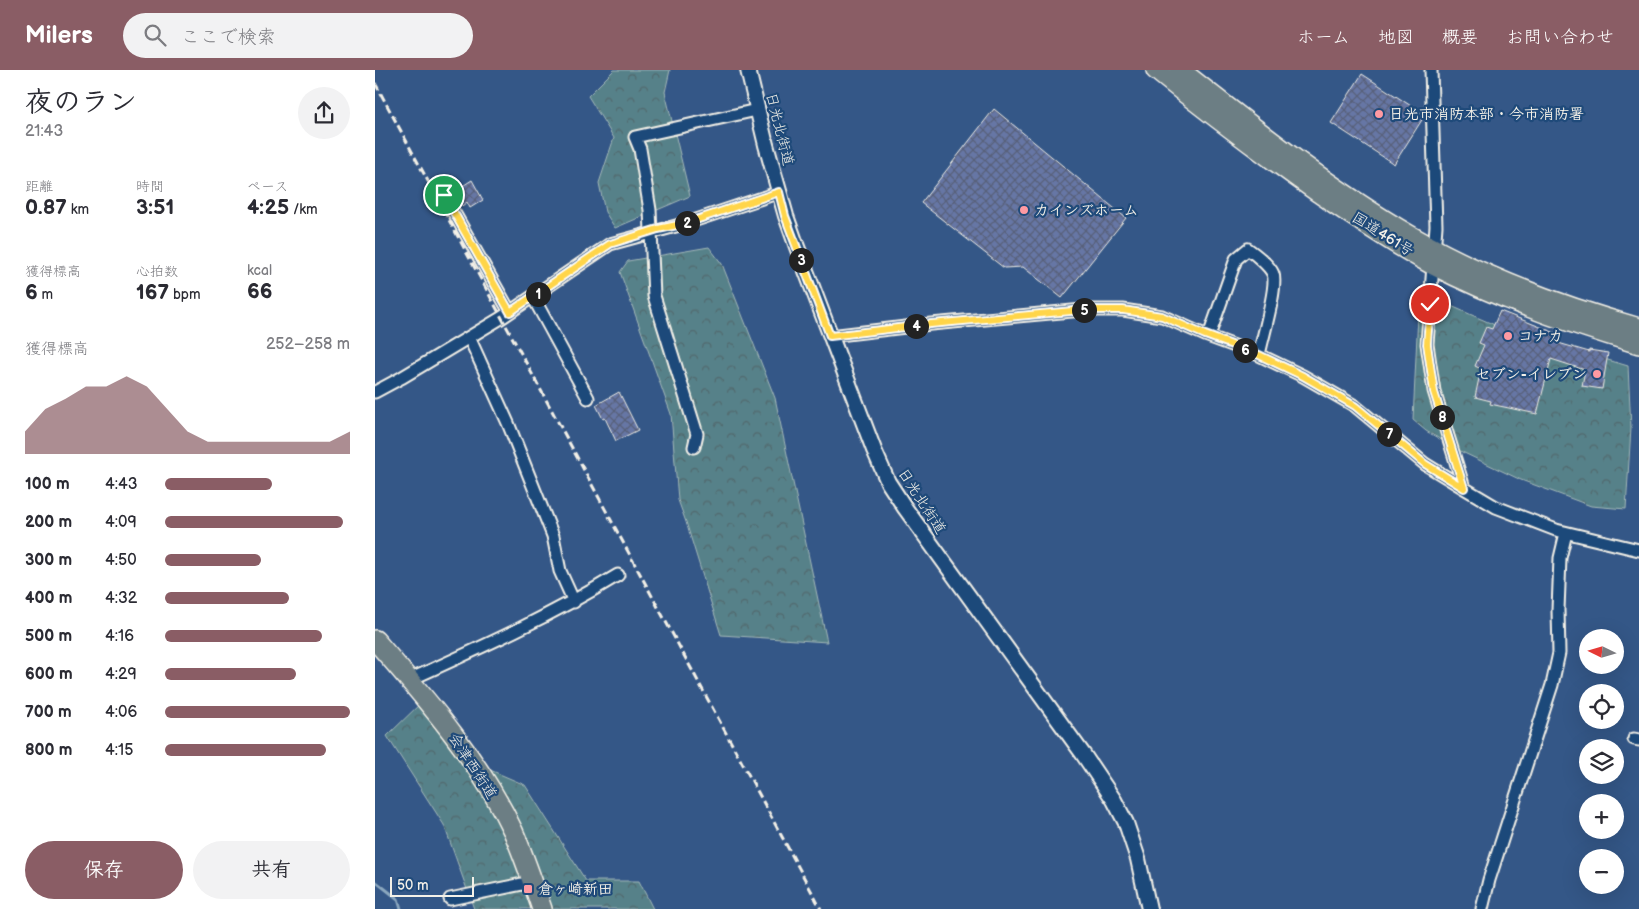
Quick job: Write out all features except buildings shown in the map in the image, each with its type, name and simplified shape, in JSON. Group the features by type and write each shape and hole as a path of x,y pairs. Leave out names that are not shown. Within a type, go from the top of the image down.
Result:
{"highway":[{"name":"国道461号","path":"1156,70 1249,143 1375,230 1433,256 1529,307 1562,320 1639,344"},
{"name":"国道461号","path":"1181,70 1312,172 1382,218 1433,256 1481,271 1523,290 1567,306 1639,328"},
{"name":"会津西街道","path":"375,640 453,734 474,763 513,830 542,909"}],"street":[{"name":"日光北街道","path":"748,70 785,216 888,482 1114,800 1126,823 1138,859 1149,909"},
{"path":"1431,70 1435,208 1427,344 1434,392 1464,488"},
{"path":"694,447 697,434 654,296 650,210 640,149 635,137 757,110"},
{"path":"375,392 510,312 610,244 687,223 779,192"},
{"path":"444,195 510,312"},
{"path":"1209,336 1235,259 1248,249 1273,274 1274,294 1259,355"},
{"path":"533,297 588,398"},
{"path":"830,336 1091,310 1123,310 1162,316 1259,355 1303,376 1355,406 1425,464 1496,506 1566,533 1639,550"},
{"path":"469,337 508,422 553,536 560,571 574,602"},
{"path":"1482,909 1489,880 1554,677 1559,653 1560,558 1566,533"},
{"path":"409,680 574,602 618,575"},
{"path":"450,899 532,882"}],"green space":[{"path":"614,70 670,70 665,92 690,196 615,228 605,212 599,183 614,138 588,96"},
{"path":"709,247 722,264 775,398 827,642 721,635 678,500 671,414 620,272 628,261"},
{"path":"1419,292 1504,329 1628,366 1631,428 1626,509 1591,506 1521,480 1462,452 1426,431 1413,420"},
{"path":"425,699 474,763 525,785 586,881 639,881 653,909 474,909 444,825 387,736"}],"waterway":[{"path":"375,881 398,899 401,909"}],"railway":[{"path":"375,83 821,909"}],"place":[{"name":"日光市消防本部・今市消防署","path":"1379,114"},
{"name":"カインズホーム","path":"1024,210"},
{"name":"コナカ","path":"1508,336"},
{"name":"セブン-イレブン","path":"1597,374"},
{"name":"倉ヶ崎新田","path":"528,889"}],"route":[{"path":"444,195 510,312 610,244 658,229 687,223 779,192 785,216 830,336 931,324 1083,310 1123,310 1162,316 1205,335 1259,355 1303,376 1355,406 1425,464 1464,488 1434,392 1427,344 1430,304"}]}
